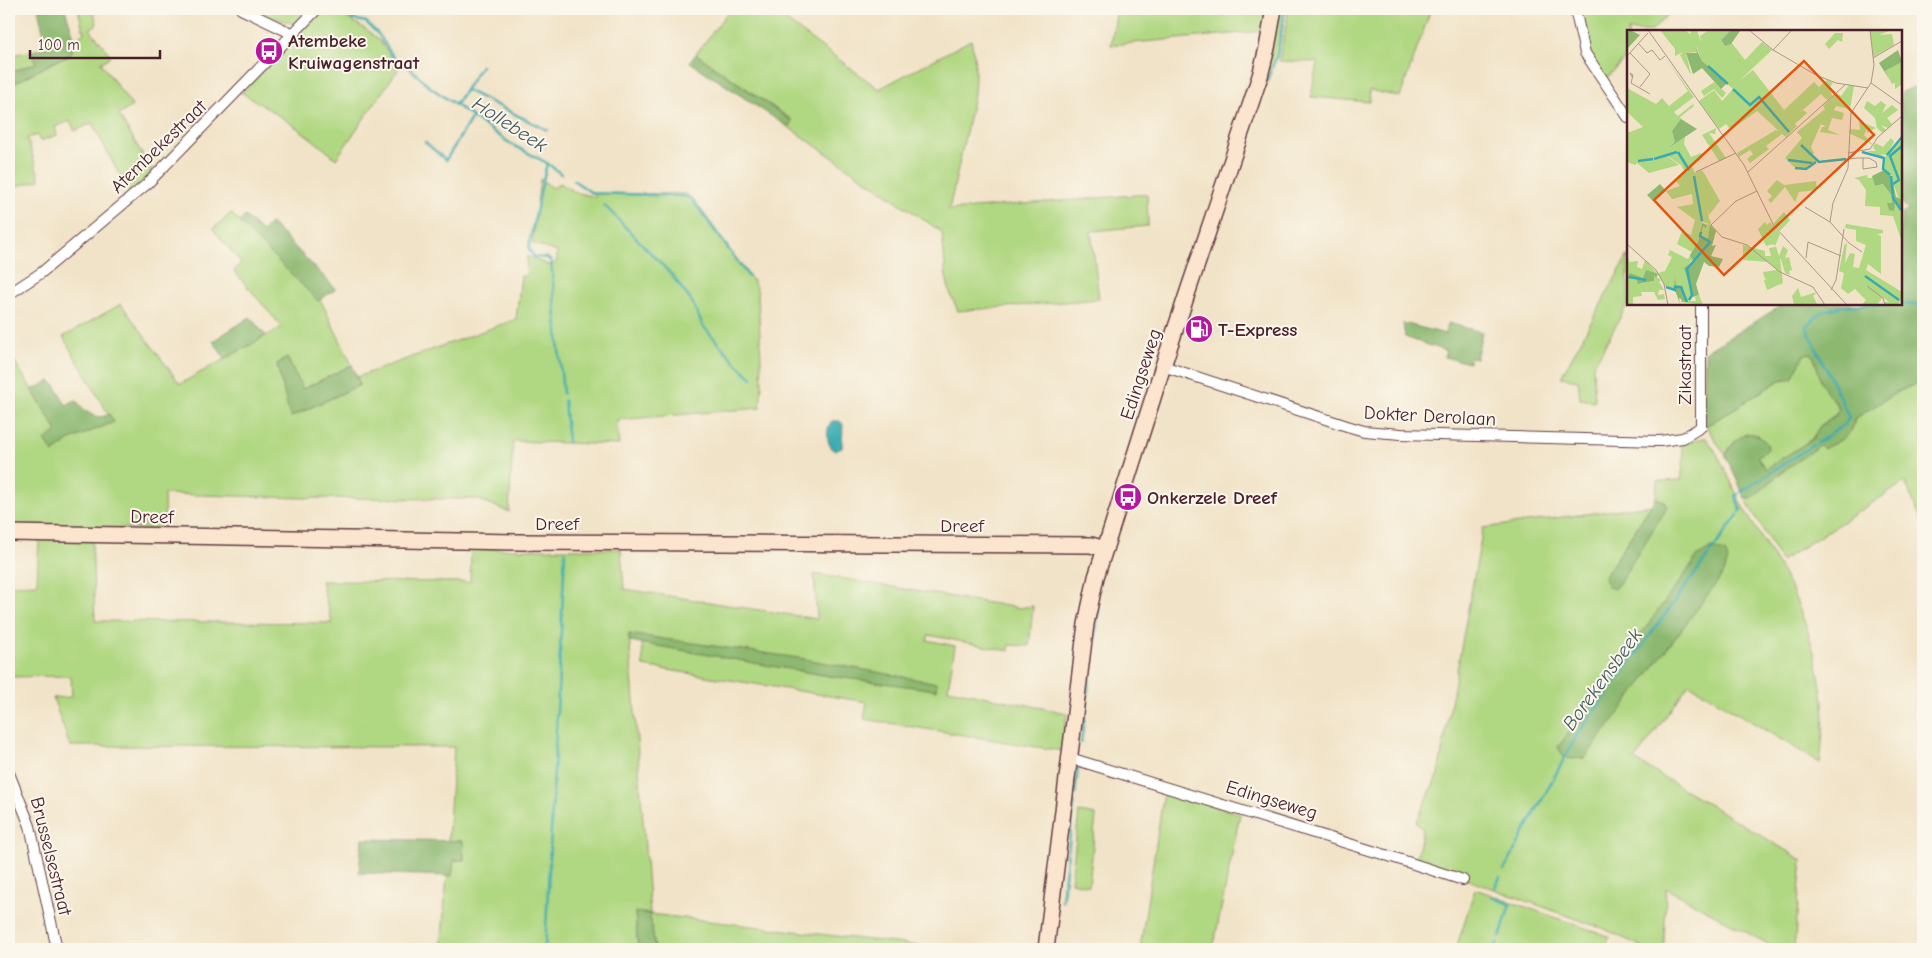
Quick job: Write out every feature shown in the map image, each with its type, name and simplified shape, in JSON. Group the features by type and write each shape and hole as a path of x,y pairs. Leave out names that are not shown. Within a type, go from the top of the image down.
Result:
{"street":[{"path":"242,9 293,34"},
{"name":"Atembekestraat","path":"9,294 41,273 147,184 317,9"},
{"name":"Edingseweg","path":"1046,949 1086,624 1096,577 1163,366 1260,76 1274,9"},
{"path":"1575,9 1585,53 1627,116"},
{"name":"Zikastraat","path":"1701,305 1701,427"},
{"name":"Dokter Derolaan","path":"1163,366 1347,426 1373,432 1660,441 1683,438 1701,427"},
{"name":"Dreef","path":"9,533 518,542 1091,546 1105,549"},
{"name":"Edingseweg","path":"1070,758 1463,880"},
{"name":"Brusselsestraat","path":"9,773 30,826 57,949"}],"green space":[{"path":"38,9 65,9 76,44 68,57 58,60 9,86 9,73 36,63 32,51 47,47"},
{"path":"78,9 93,9 97,24 90,29 111,56 101,63 132,106 119,115 153,172 129,193 92,123 75,131 70,121 55,127 57,135 40,141 37,135 27,138 40,180 13,187 9,175 9,86 58,60 68,57 76,44 75,40 84,33"},
{"path":"268,9 311,9 298,24 294,24 263,14"},
{"path":"323,9 333,9 367,30 380,41 399,68 336,159 291,124 242,93"},
{"path":"730,9 770,9 879,89 971,40 974,55 975,85 949,210 1147,194 1148,226 1091,231 1099,299 958,311 950,293 946,277 942,232 788,127 792,120 696,54"},
{"path":"1117,9 1266,9 1263,31 1111,45"},
{"path":"1279,9 1286,9 1278,50 1265,89 1263,87"},
{"path":"1289,9 1431,9 1400,97 1369,90 1370,102 1311,97 1317,62 1279,61"},
{"path":"1578,9 1673,9 1653,30 1627,30 1627,56 1605,80 1588,55"},
{"path":"9,50 11,55 32,51 36,63 9,73"},
{"path":"696,54 792,121 788,127 690,62"},
{"path":"1917,86 1923,92 1923,381 1897,392 1854,419 1848,434 1839,441 1824,449 1820,445 1783,471 1751,499 1745,498 1726,456 1736,440 1746,434 1752,434 1765,441 1768,449 1757,457 1766,469 1812,439 1820,426 1836,415 1839,409 1825,388 1814,358 1809,353 1804,355 1792,378 1780,380 1706,426 1704,415 1705,352 1782,305 1902,305 1902,214 1908,211 1902,202 1902,92"},
{"path":"540,179 553,188 560,183 575,192 595,197 596,193 685,194 694,200 753,281 758,292 762,385 760,408 617,420 619,445 513,441 509,512 477,499 304,498 164,494 165,529 9,527 9,352 57,431 53,453 70,440 113,422 63,337 121,304 180,384 282,327 234,271 241,263 213,229 231,213 318,301 320,299 352,365 303,389 287,358 277,364 291,417 360,385 357,377 516,319 521,276 526,276 527,256 551,266 557,260 557,252 532,243"},
{"path":"245,216 262,232 271,223 336,289 318,301 239,222"},
{"path":"1627,257 1627,305 1593,367 1595,401 1580,399 1578,380 1561,377"},
{"path":"250,317 266,336 225,359 213,341"},
{"path":"1403,323 1445,334 1448,323 1482,332 1476,359 1470,357 1469,363 1444,357 1446,351 1405,337"},
{"path":"1812,354 1824,385 1839,410 1836,414 1820,426 1812,439 1766,469 1757,457 1768,445 1757,434 1738,440 1731,446 1726,456 1706,426 1780,380 1792,378 1804,355"},
{"path":"287,358 303,389 352,365 360,385 290,417 277,364"},
{"path":"50,381 55,385 66,405 76,400 91,414 99,417 109,414 114,422 70,440 53,453 45,440 57,431 32,390"},
{"path":"1923,381 1923,525 1905,482 1781,561 1745,498 1751,499 1784,470 1811,450 1846,435 1852,429 1854,419 1897,392"},
{"path":"1706,438 1712,446 1727,472 1744,509 1787,581 1805,624 1815,655 1824,710 1820,763 1689,684 1635,760 1802,860 1794,948 1777,949 1666,888 1664,945 1660,949 1646,949 1607,930 1416,861 1423,829 1416,823 1438,774 1483,528 1651,505 1604,578 1664,501 1656,498 1657,481 1681,480 1684,457 1681,445"},
{"path":"1656,498 1664,501 1667,508 1618,585 1614,589 1608,587 1604,578"},
{"path":"39,539 92,540 95,621 332,623 321,581 470,582 471,549 621,549 624,589 817,619 814,574 1019,608 1033,606 1029,646 1009,645 1009,651 929,635 927,640 955,646 948,689 1067,713 1062,751 864,719 867,702 643,666 642,643 829,676 629,634 650,914 946,949 655,949 650,915 635,913 638,949 441,949 447,875 452,875 454,860 464,860 463,841 448,841 454,747 70,746 53,698 72,697 71,676 9,677 9,585 37,584"},
{"path":"1712,548 1725,552 1728,560 1724,573 1585,758 1571,759 1563,756 1558,747 1698,556"},
{"path":"629,634 799,658 937,683 936,690 829,676 629,641"},
{"path":"1164,791 1240,814 1213,949 1140,949"},
{"path":"1079,812 1096,815 1089,886 1071,882"},
{"path":"362,839 463,841 464,860 454,860 452,876 359,873"},
{"path":"1475,889 1610,937 1604,949 1456,949"},
{"path":"635,912 650,914 655,949 638,949"}],"water":[{"path":"832,421 840,421 843,424 842,448 835,451 828,441 828,428"}],"waterway":[{"name":"Hollebeek","path":"259,9 265,11 275,9"},
{"name":"Hollebeek","path":"340,9 352,19 366,22 379,35 396,61 410,68 430,87 511,144 547,163 529,249 534,257 547,258 551,261 563,394"},
{"path":"1266,81 1277,56 1285,9"},
{"path":"456,104 481,66"},
{"path":"466,90 547,130"},
{"path":"425,142 446,160 471,119"},
{"path":"547,163 561,174"},
{"path":"573,180 592,193 691,198 749,277"},
{"path":"604,205 671,274 692,302 703,326 752,378"},
{"name":"Borekensbeek","path":"1902,304 1923,305"},
{"name":"Borekensbeek","path":"1817,443 1845,424 1849,417 1806,326 1821,312 1860,305"},
{"name":"Hollebeek","path":"564,400 568,443"},
{"name":"Borekensbeek","path":"1741,492 1813,445"},
{"name":"Borekensbeek","path":"1738,494 1735,496 1741,510 1740,512"},
{"name":"Borekensbeek","path":"1504,870 1577,735 1738,515"},
{"path":"545,949 565,552"},
{"path":"1081,743 1099,608"},
{"path":"1075,795 1078,765"},
{"path":"1062,901 1074,803"},
{"name":"Borekensbeek","path":"1495,888 1500,877"},
{"name":"Borekensbeek","path":"1492,897 1510,904 1500,937"},
{"name":"Borekensbeek","path":"1495,949 1497,943"}],"place":[{"name":"Atembeke Kruiwagenstraat","path":"269,51"},
{"name":"T-Express","path":"1199,329"},
{"name":"Onkerzele Dreef","path":"1128,497"}]}
